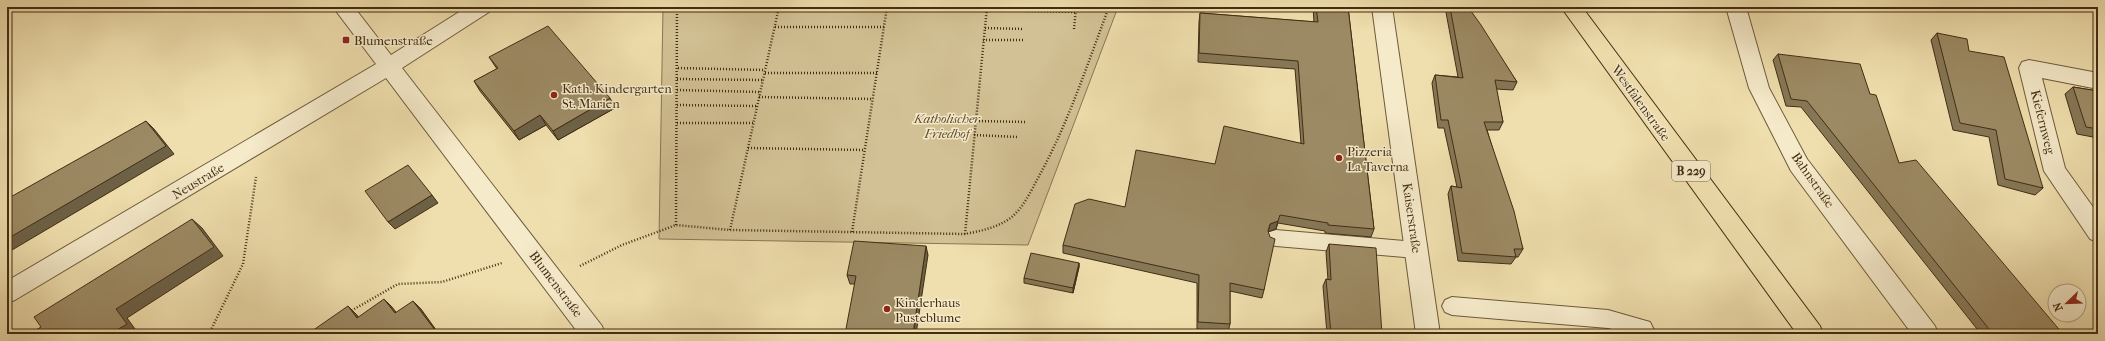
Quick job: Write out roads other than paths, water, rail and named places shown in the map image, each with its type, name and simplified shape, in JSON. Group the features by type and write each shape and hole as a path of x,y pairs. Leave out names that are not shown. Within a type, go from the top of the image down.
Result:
{"main road":[{"name":"Westfalenstraße","path":"1571,7 1811,334"}],"street":[{"name":"Blumenstraße","path":"343,7 533,253 593,334"},
{"name":"Neustraße","path":"7,293 388,67 482,7"},
{"name":"Kaiserstraße","path":"1382,7 1428,334"},
{"name":"Bahnstraße","path":"1736,7 1759,88 1799,165 1926,334"},
{"name":"Kiefernweg","path":"2098,81 2029,68 2055,171 2098,232"}],"lane":[{"path":"1276,238 1416,250"},
{"path":"1452,306 1608,319 1643,328 1646,334"}],"place":[{"name":"Blumenstraße","path":"346,40"},
{"name":"Kath. Kindergarten St. Marien","path":"554,95"},
{"name":"Pizzeria La Taverna","path":"1339,158"},
{"name":"Kinderhaus Pusteblume","path":"887,309"}],"park label":[{"name":"Katholischer Friedhof","path":"947,126"}]}
